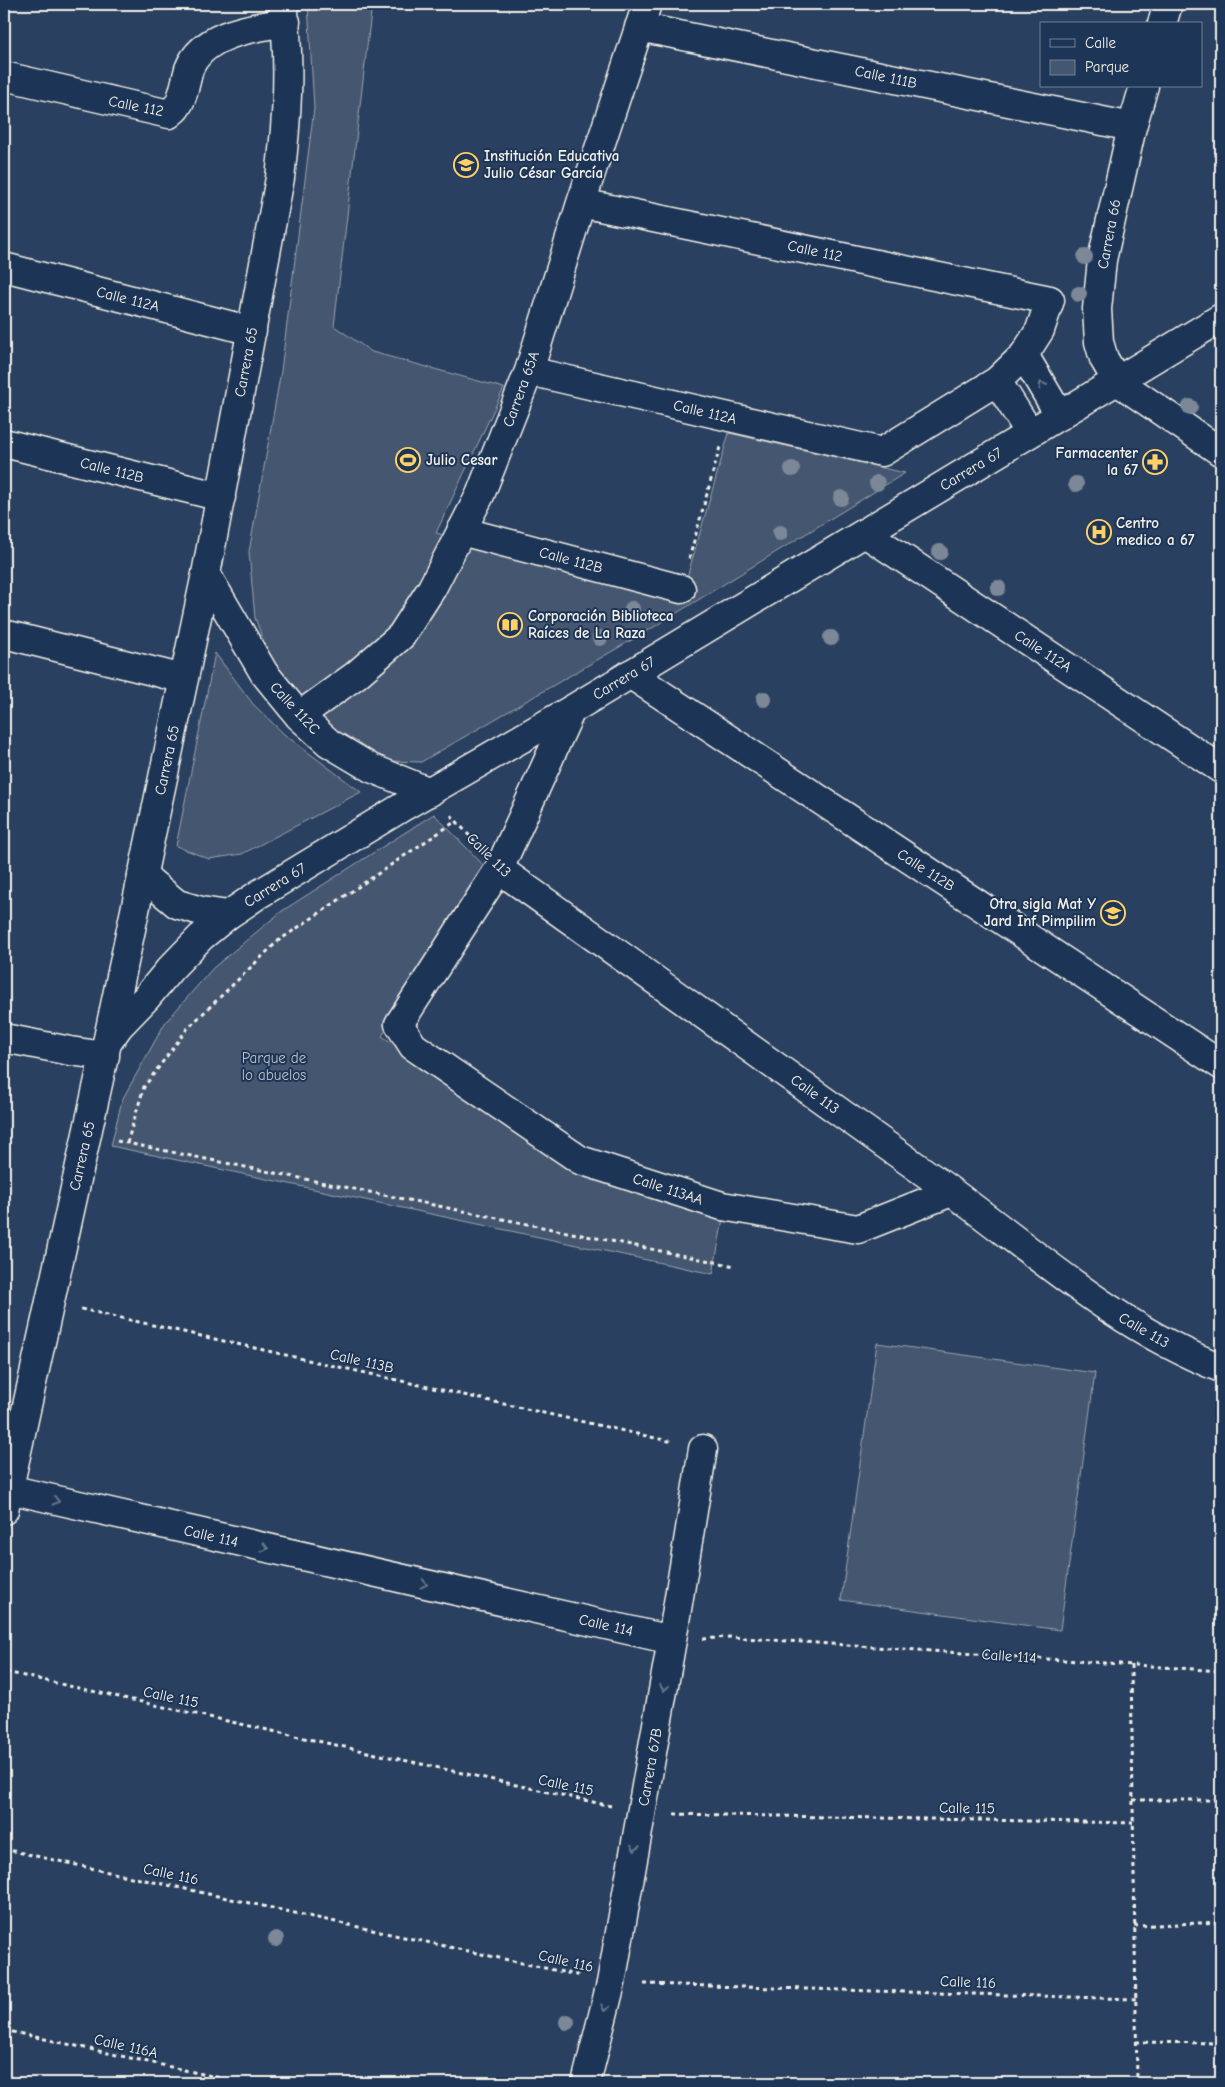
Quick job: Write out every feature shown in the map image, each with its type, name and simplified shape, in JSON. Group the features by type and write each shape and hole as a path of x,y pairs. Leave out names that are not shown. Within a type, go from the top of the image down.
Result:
{"street":[{"path":"1163,22 1168,4"},
{"name":"Calle 112","path":"4,76 169,114 178,106 191,65 206,48 222,38 249,29 284,13"},
{"name":"Carrera 65","path":"5,1496 106,1050 206,574 252,330 280,178 288,117 288,69 284,13"},
{"name":"Calle 111B","path":"643,15 1132,127"},
{"name":"Carrera 65A","path":"299,716 356,675 401,636 432,588 480,495 529,371 581,203 643,15"},
{"name":"Carrera 66","path":"1117,381 1104,359 1099,342 1097,309 1102,260 1132,127 1143,88"},
{"name":"Calle 112","path":"581,203 1050,300 1040,330 1024,355"},
{"name":"Calle 112A","path":"4,267 252,330"},
{"name":"Carrera 67","path":"106,1050 119,1026 201,937 258,894 571,710 1221,318"},
{"path":"1030,433 997,381 1024,355 1060,416"},
{"name":"Calle 112A","path":"529,371 882,452 997,381"},
{"path":"1117,381 1221,452"},
{"name":"Calle 112B","path":"4,443 220,497"},
{"name":"Calle 112B","path":"461,531 681,589"},
{"name":"Calle 112A","path":"865,533 1221,769"},
{"name":"Calle 112C","path":"206,574 264,673 299,716 329,743 371,768 430,792"},
{"path":"4,634 184,679"},
{"name":"Calle 112B","path":"630,674 1221,1065"},
{"path":"499,869 571,710"},
{"name":"Calle 113AA","path":"499,869 399,1024 413,1046 580,1160 722,1206 858,1229 951,1192"},
{"name":"Calle 113","path":"499,869 951,1192 1123,1319 1194,1358 1221,1368"},
{"path":"142,875 177,904 201,911 228,915"},
{"path":"4,1038 70,1051 106,1050"},
{"name":"Carrera 67B","path":"586,2083 611,1983 672,1640 703,1449"},
{"name":"Calle 114","path":"5,1496 672,1640"}],"path":[{"path":"681,589 729,418"},
{"name":"Calle 113","path":"430,792 499,869"},
{"path":"126,1143 144,1087 187,1029 278,941 456,820"},
{"path":"87,1135 735,1266"},
{"name":"Calle 113B","path":"50,1302 703,1449"},
{"name":"Calle 114","path":"672,1640 730,1637 1221,1671"},
{"path":"1131,1665 1137,2083"},
{"name":"Calle 115","path":"6,1672 642,1813 1133,1823"},
{"path":"1133,1800 1221,1800"},
{"name":"Calle 116","path":"4,1849 611,1983 1136,1999"},
{"path":"1134,1926 1221,1922"},
{"name":"Calle 116A","path":"4,2030 243,2083"},
{"path":"1136,2042 1221,2043"}],"green space":[{"path":"308,4 372,4 334,326 372,352 504,388 436,533 681,598 729,433 905,473 654,627 421,762 389,761 357,745 319,722 276,674 255,618 249,552 281,371 314,108"},
{"path":"215,653 253,704 285,735 361,792 242,854 209,859 176,846"},
{"name":"Parque de lo abuelos","path":"434,814 490,872 382,1036 577,1170 724,1213 713,1274 111,1146 122,1100 165,1023 213,968 282,911"},
{"path":"877,1343 1095,1373 1060,1630 841,1600"}],"place":[{"name":"Institución Educativa Julio César García","path":"466,165"},
{"name":"Julio Cesar","path":"408,460"},
{"name":"Farmacenter la 67","path":"1155,462"},
{"name":"Centro medico a 67","path":"1099,532"},
{"name":"Corporación Biblioteca Raíces de La Raza","path":"510,625"},
{"name":"Otra sigla Mat Y Jard Inf Pimpilim","path":"1113,913"}]}
